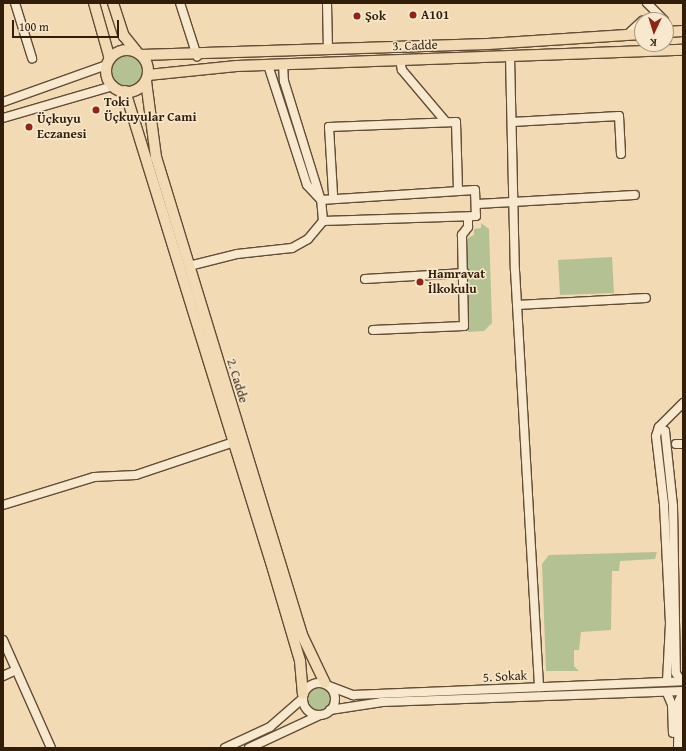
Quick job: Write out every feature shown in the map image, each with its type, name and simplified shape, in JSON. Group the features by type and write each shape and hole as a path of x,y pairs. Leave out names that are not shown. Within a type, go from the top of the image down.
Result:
{"main road":[{"path":"94,3 108,62 107,77 113,86 125,91 137,89 147,78 139,53 124,36 113,3"},
{"name":"3. Cadde","path":"139,53 197,56 634,34"},
{"path":"108,62 122,50 139,53"},
{"name":"3. Cadde","path":"147,78 283,64 683,50"},
{"name":"2. Cadde","path":"147,78 156,157 302,635 327,685"},
{"name":"2. Cadde","path":"125,91 300,661 303,696"}],"street":[{"path":"15,3 32,58"},
{"path":"180,3 197,56"},
{"path":"327,3 328,50"},
{"path":"647,3 654,10 652,12"},
{"path":"628,34 634,28"},
{"path":"510,56 517,305 539,687"},
{"path":"400,60 402,70 446,122"},
{"path":"3,102 108,62"},
{"path":"283,64 284,81 321,200 324,221"},
{"path":"268,65 307,185 321,200"},
{"path":"3,118 113,86"},
{"path":"512,122 619,116 621,154"},
{"path":"333,194 329,127 446,122 456,122 458,191"},
{"path":"189,266 237,254 292,248 308,239 324,221 468,218 476,216 477,204 475,190 321,200"},
{"path":"477,204 635,195"},
{"path":"372,330 464,326 465,273 462,235 468,227 468,218"},
{"path":"365,279 465,273"},
{"path":"517,305 646,298"},
{"path":"667,681 670,624 664,504 656,436 659,427 683,402"},
{"path":"659,427 665,431 673,506 680,623 676,672 682,681"},
{"path":"3,505 94,477 136,475 234,442"},
{"path":"3,640 51,748"},
{"path":"3,676 16,670"},
{"name":"5. Sokak","path":"327,685 353,695 682,681"},
{"path":"225,748 270,726 303,696 314,683 327,685 335,696 330,710 249,748"},
{"path":"678,748 678,701 683,691"},
{"name":"5. Sokak","path":"330,710 382,702 667,693 683,691"},
{"path":"667,693 672,705 673,748"},
{"path":"303,696 306,709 320,715"}],"green space":[{"path":"124,55 130,55 140,62 143,71 142,77 136,84 130,87 124,87 114,80 111,74 111,68 118,58"},
{"path":"481,223 489,229 492,323 484,331 468,332 466,239 474,235 474,229 481,228"},
{"path":"612,257 614,293 560,295 558,260"},
{"path":"657,552 655,559 620,561 619,571 612,571 611,630 581,632 579,650 574,650 574,666 579,671 546,671 542,564 549,555"},
{"path":"320,686 328,690 332,698 328,706 320,710 312,706 308,698 312,690"}],"place":[{"name":"A101","path":"413,15"},
{"name":"Şok","path":"357,16"},
{"name":"Toki Üçkuyular Cami","path":"96,110"},
{"name":"Üçkuyu Eczanesi","path":"29,127"},
{"name":"Hamravat İlkokulu","path":"420,282"}]}
